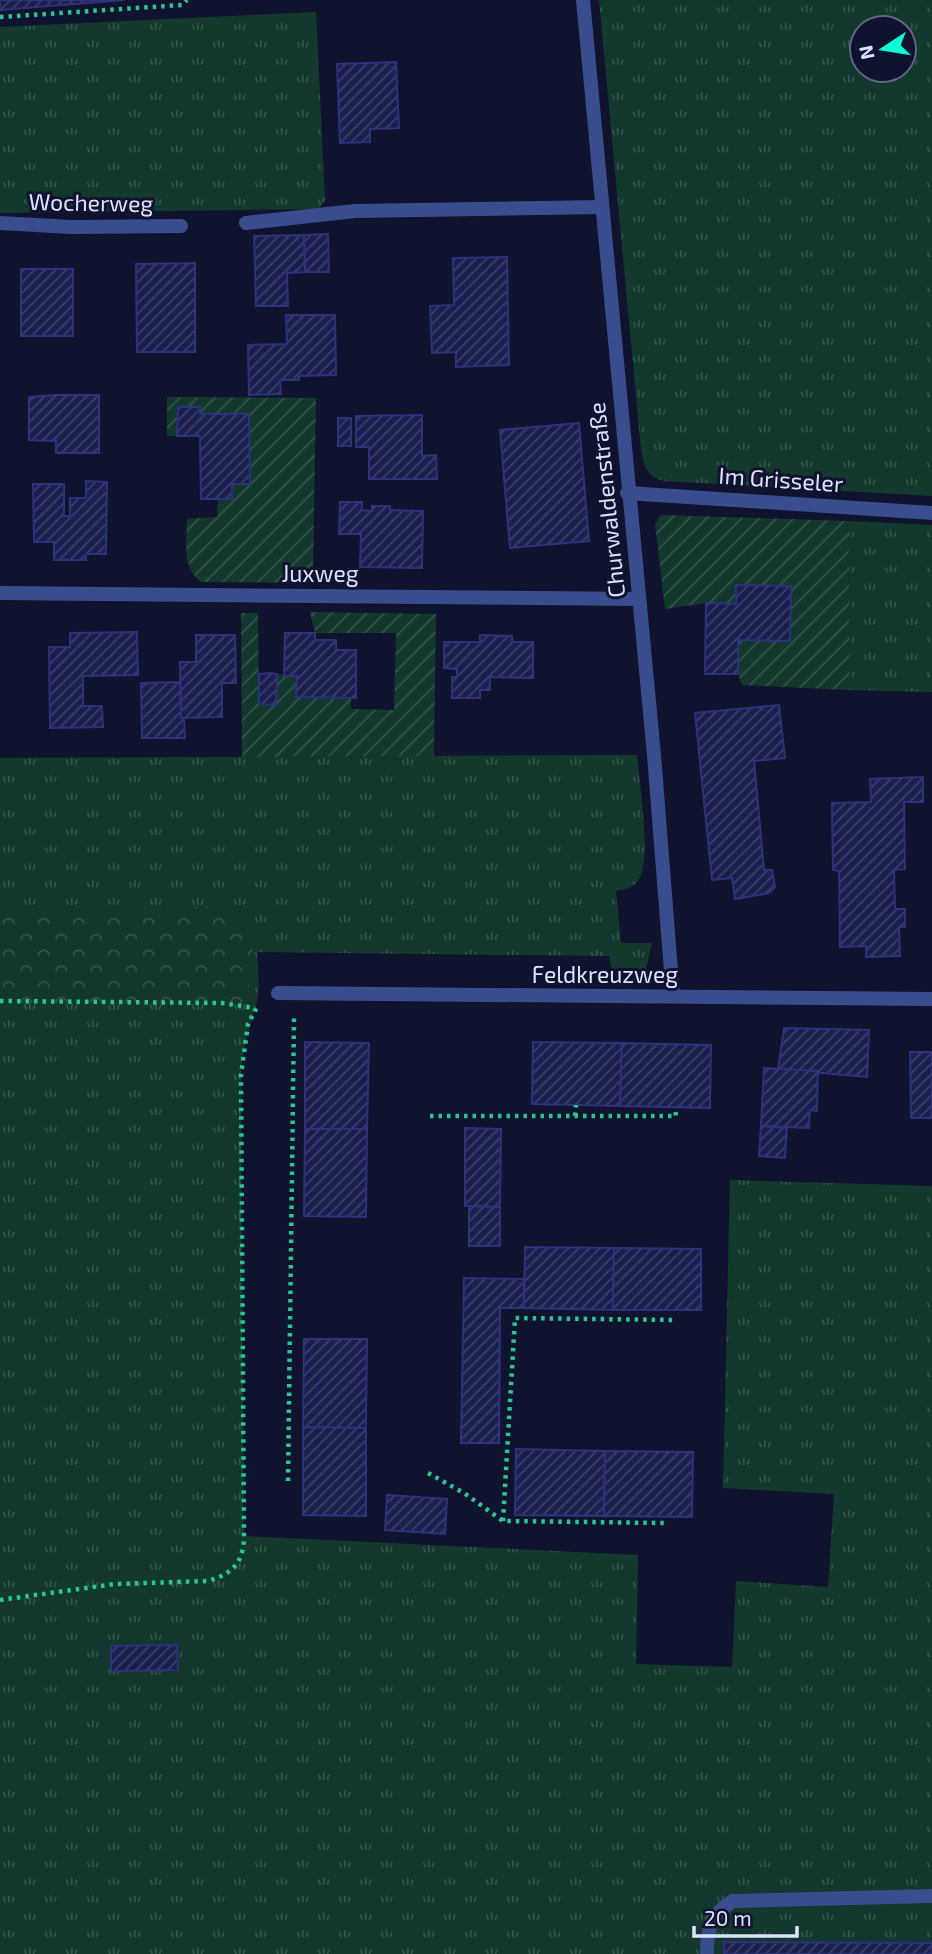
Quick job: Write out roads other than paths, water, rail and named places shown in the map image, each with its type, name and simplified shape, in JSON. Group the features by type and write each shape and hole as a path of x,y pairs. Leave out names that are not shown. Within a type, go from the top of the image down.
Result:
{"street":[{"name":"Churwaldenstraße","path":"583,0 673,996"},
{"path":"246,223 355,211 600,207"},
{"name":"Wocherweg","path":"0,223 71,227 181,226"},
{"name":"Im Grisseler","path":"627,493 932,513"},
{"name":"Juxweg","path":"0,593 639,599"},
{"name":"Feldkreuzweg","path":"278,993 932,999"},
{"path":"707,1954 709,1924 717,1911 733,1901 932,1896"}]}
